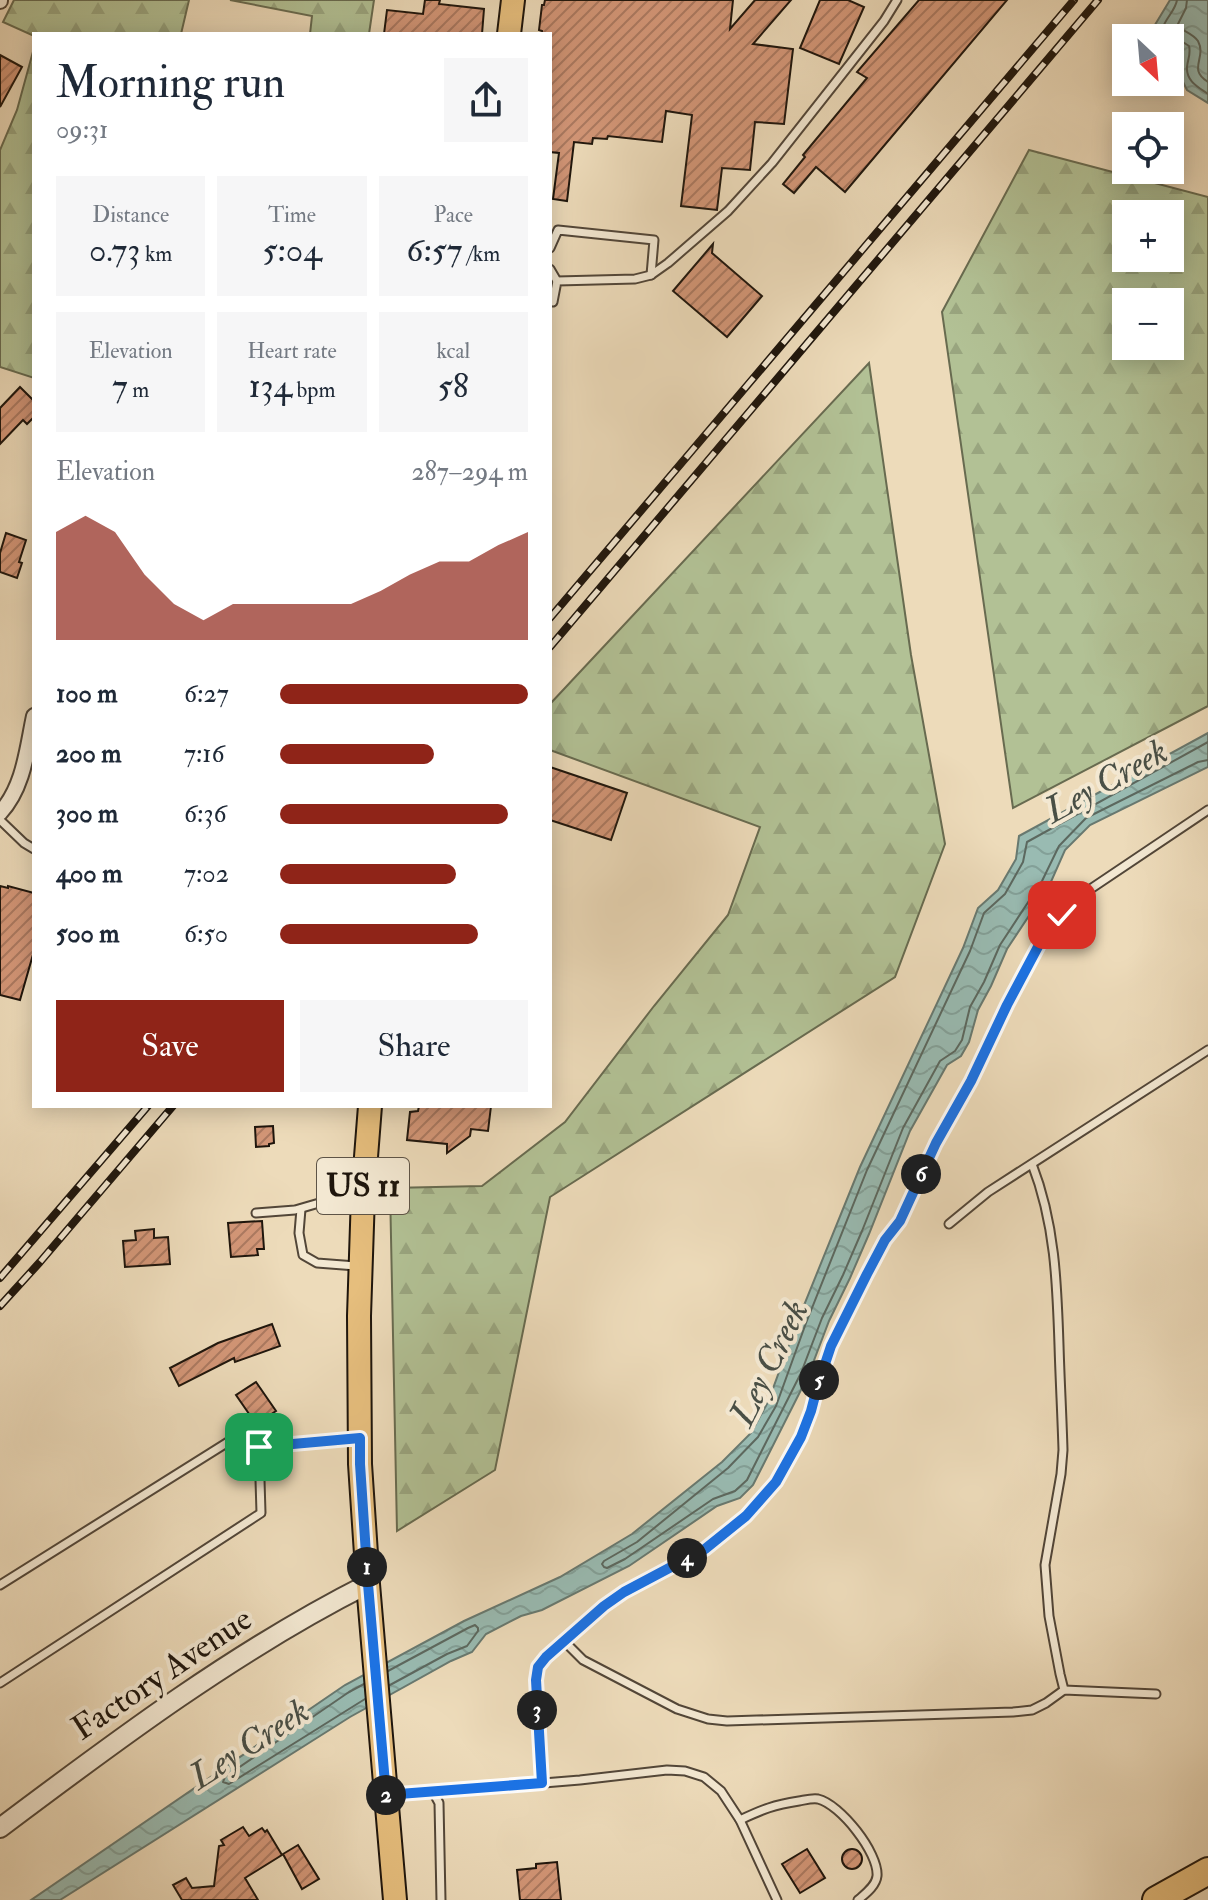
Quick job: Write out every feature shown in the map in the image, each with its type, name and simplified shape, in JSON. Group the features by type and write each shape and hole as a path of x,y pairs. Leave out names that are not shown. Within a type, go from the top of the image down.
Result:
{"highway":[{"path":"1156,1900 1208,1871"}],"main road":[{"path":"509,32 513,0"},
{"name":"US 11","path":"370,1108 361,1266 360,1464 395,1900"}],"street":[{"path":"4,809 20,780 32,725"},
{"name":"Factory Avenue","path":"0,1828 180,1698 319,1609 368,1584"}],"lane":[{"path":"557,281 635,279 651,275 668,263 728,211 772,163 884,21 897,0"},
{"path":"552,244 558,230 654,240 651,275"},
{"path":"552,272 557,281 552,302"},
{"path":"542,1783 538,1667 604,1606 725,1535 776,1482 801,1437 831,1346 885,1240 900,1221 936,1143 971,1081 1040,943 1062,915 1086,892 1208,810"},
{"path":"0,820 32,848"},
{"path":"949,1224 988,1192 1208,1050"},
{"path":"1032,1164 1039,1181 1055,1251 1058,1297 1063,1450 1045,1565 1045,1586 1054,1649 1064,1690"},
{"path":"256,1213 301,1209 333,1199 363,1195"},
{"path":"301,1209 299,1233 303,1255 317,1263 361,1266"},
{"path":"0,1585 244,1432 259,1447 261,1513 0,1683"},
{"path":"259,1447 360,1438"},
{"path":"564,1641 583,1660 677,1709 708,1719 727,1721 1013,1712 1032,1710 1064,1690 1156,1694"},
{"path":"386,1795 667,1770 685,1771 704,1777 721,1791 740,1820 777,1900"},
{"path":"433,1792 439,1803 441,1900"},
{"path":"740,1820 771,1805 816,1798 833,1805 848,1818 875,1865 877,1877 872,1887 858,1900"}],"green space":[{"path":"14,0 189,0 181,32 32,32 32,35 3,22"},
{"path":"230,0 374,0 369,32 310,32 312,16"},
{"path":"32,55 32,377 0,367 0,150 17,110"},
{"path":"1029,150 1112,172 1112,184 1158,184 1208,197 1208,706 1013,808 942,312"},
{"path":"869,363 911,655 945,844 895,977 550,1197 495,1470 397,1531 390,1188 482,1186 565,1122 728,915 760,827 552,751 552,702"}],"water":[{"path":"1170,0 1208,0 1208,103 1187,90 1184,84 1184,24 1155,24"},
{"path":"1208,733 1208,767 1090,825 1065,850 1050,884 1007,949 978,1010 969,1042 961,1056 947,1065 910,1131 808,1376 753,1485 740,1498 717,1506 629,1566 486,1634 472,1652 350,1717 60,1900 31,1900 345,1685 464,1621 560,1577 632,1534 722,1462 751,1433 768,1402 860,1167 963,948 978,908 998,890 1016,859 1019,836"}],"building":[{"path":"425,0 484,9 482,32 384,32 387,10 423,14"},
{"path":"545,0 733,0 730,29 755,0 791,0 753,44 793,49 784,124 755,122 750,170 722,168 717,210 681,206 692,115 666,111 662,142 608,136 607,139 593,138 592,144 574,142 567,201 553,199 559,153 552,152 552,32 539,30"},
{"path":"820,0 848,0 864,7 839,64 800,48"},
{"path":"919,0 1007,0 845,192 816,167 794,193 783,184 867,78 857,72"},
{"path":"0,55 22,67 0,107"},
{"path":"713,244 712,253 762,296 727,337 673,291"},
{"path":"20,387 32,399 32,419 27,424 23,420 0,444 0,408"},
{"path":"6,533 26,540 17,578 0,572 0,553"},
{"path":"552,768 627,793 611,840 552,821"},
{"path":"0,886 8,886 32,892 32,958 20,1000 0,995"},
{"path":"419,1108 491,1108 488,1131 471,1129 470,1136 447,1153 447,1144 407,1140 410,1112 418,1111"},
{"path":"273,1126 274,1143 256,1147 255,1127"},
{"path":"262,1221 264,1249 257,1249 258,1255 231,1257 228,1223"},
{"path":"154,1229 154,1238 168,1237 170,1264 125,1267 123,1241 136,1240 135,1231"},
{"path":"272,1324 280,1346 235,1362 234,1358 179,1386 170,1368 218,1343"},
{"path":"256,1382 276,1411 256,1424 236,1395"},
{"path":"243,1827 249,1836 262,1828 265,1832 267,1830 282,1855 245,1878 258,1900 182,1900 173,1885 186,1878 192,1888 214,1886 219,1846 224,1845 221,1840"},
{"path":"298,1845 319,1879 302,1889 283,1854"},
{"path":"807,1849 825,1878 800,1893 782,1864"},
{"path":"852,1849 859,1852 862,1859 859,1866 852,1869 845,1866 842,1859 845,1852"},
{"path":"557,1862 561,1900 520,1900 517,1870"}],"railway":[{"path":"552,616 1074,0"},
{"path":"552,645 1098,0"},
{"path":"0,1278 146,1108"},
{"path":"0,1306 171,1108"}],"route":[{"path":"259,1447 360,1438 368,1584 386,1795 542,1783 536,1680 538,1667 604,1606 725,1535 776,1482 801,1437 831,1346 867,1274 885,1240 900,1221 936,1143 971,1081 1040,943 1062,915"}],"water label":[{"name":"Ley Creek","path":"1106,781"},
{"name":"Ley Creek","path":"769,1363"},
{"name":"Ley Creek","path":"249,1744"}]}
